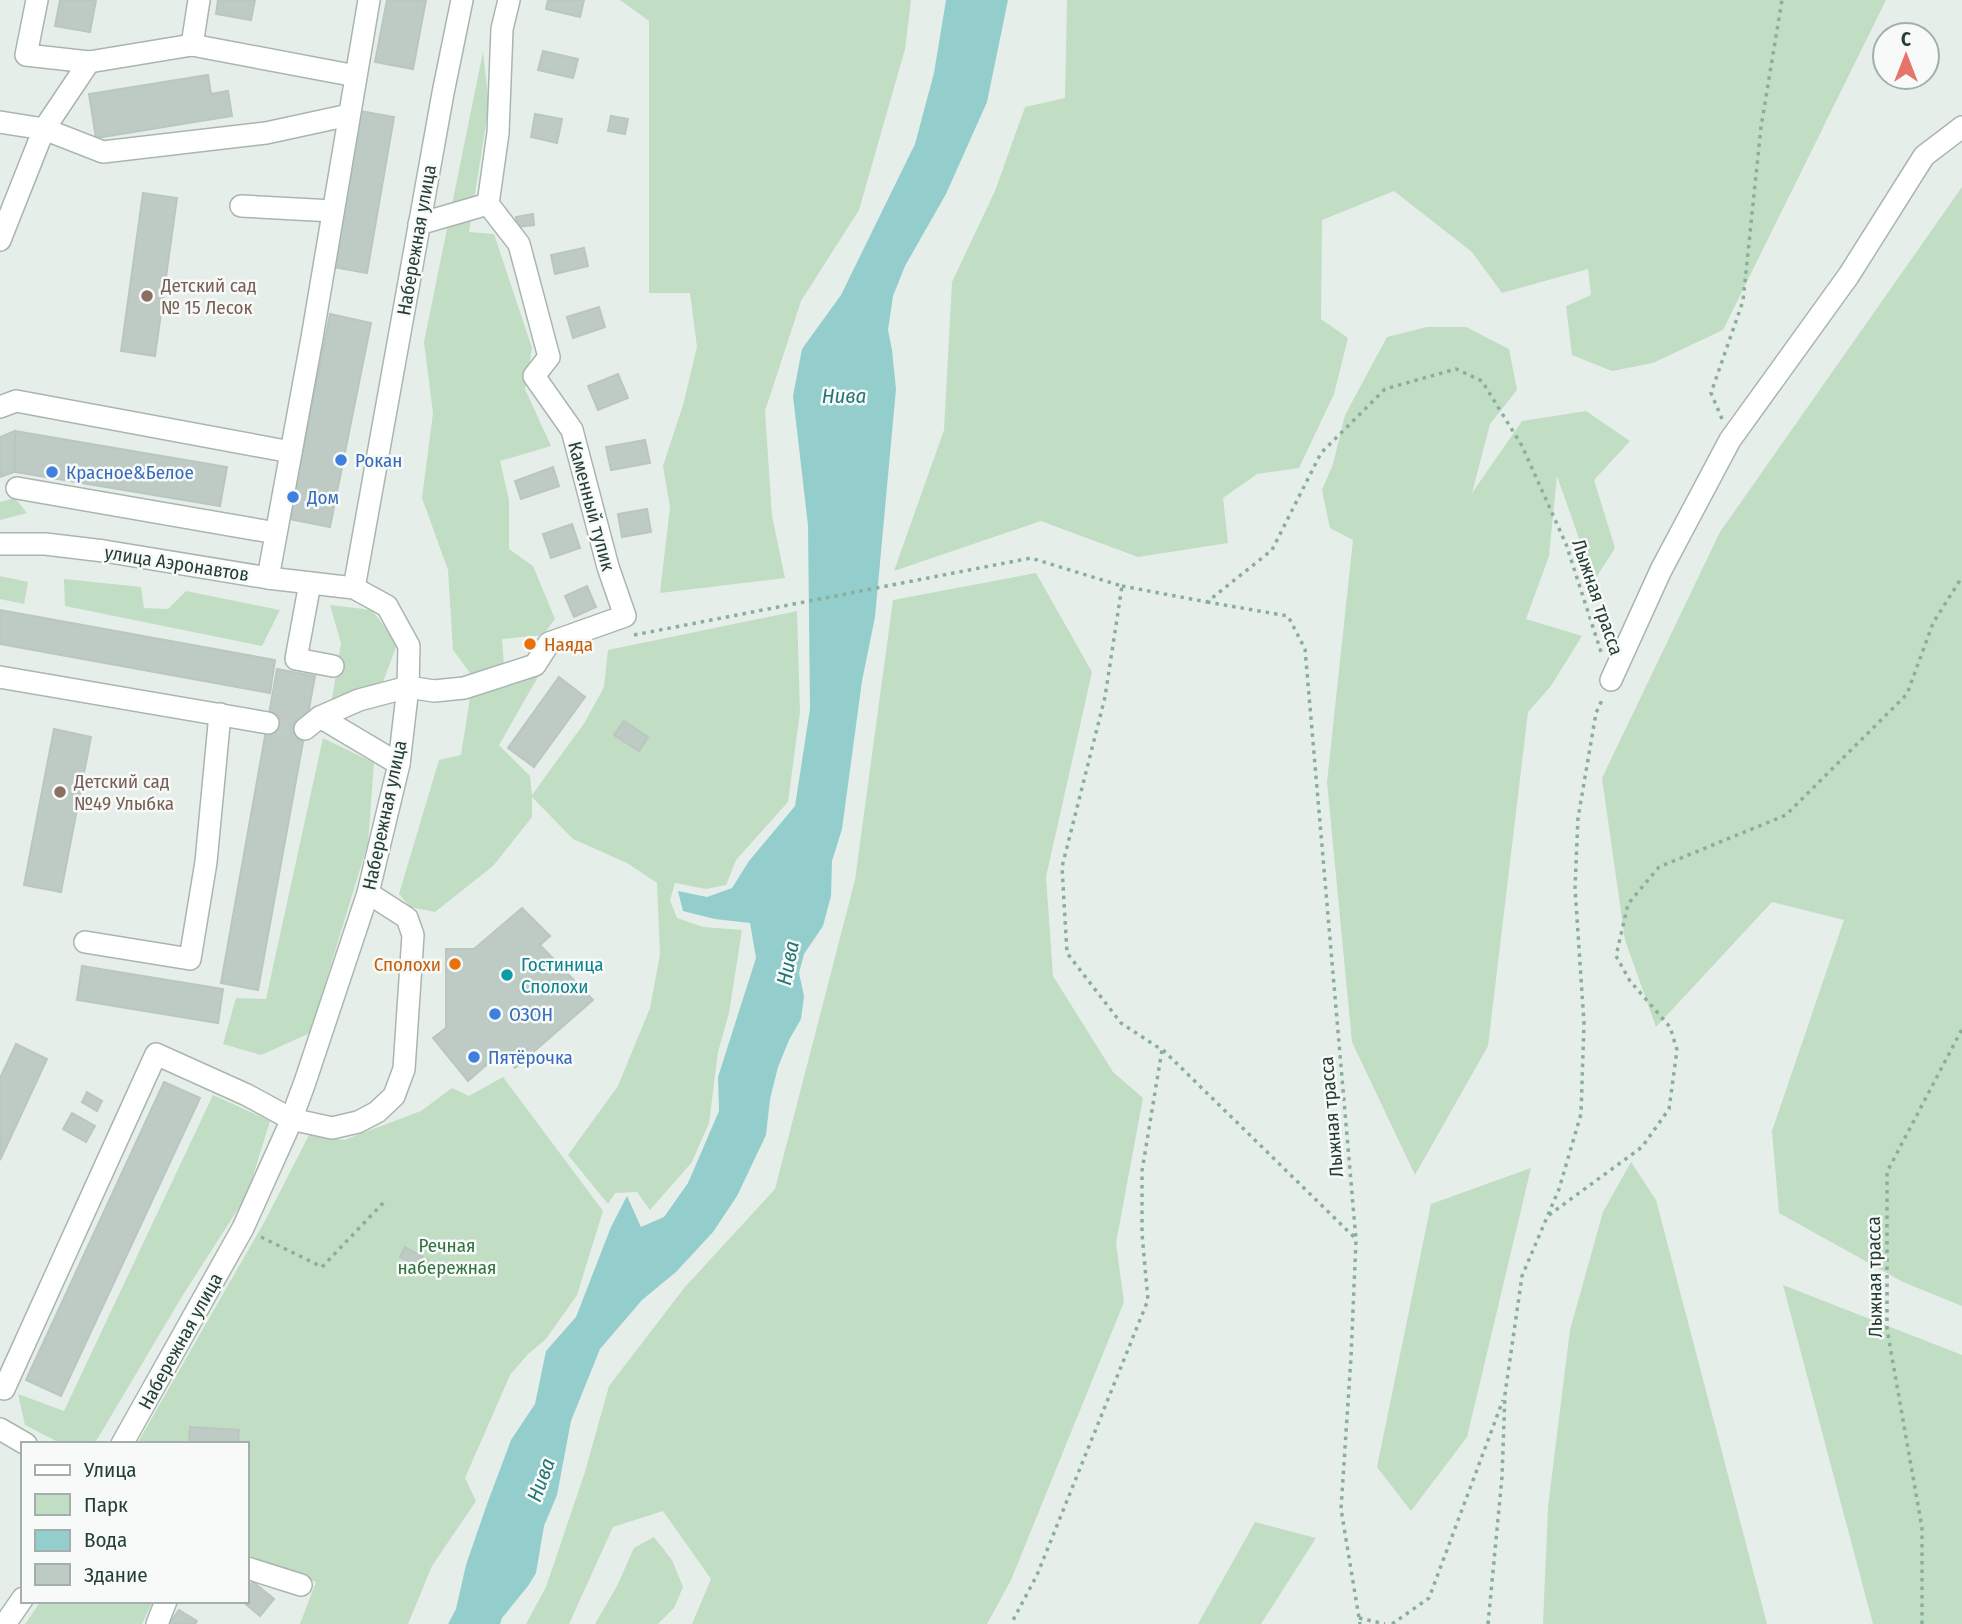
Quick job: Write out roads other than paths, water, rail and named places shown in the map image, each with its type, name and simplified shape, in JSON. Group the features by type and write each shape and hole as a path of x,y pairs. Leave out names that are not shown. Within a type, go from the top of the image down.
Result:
{"street":[{"path":"37,0 26,55 89,62 192,45 356,76"},
{"path":"192,45 200,0"},
{"path":"268,578 369,0"},
{"name":"Набережная улица","path":"123,1442 243,1228 291,1119 368,893 399,764 408,687 409,646 387,606 354,588 462,0"},
{"path":"419,224 488,204 498,133 502,29 509,0"},
{"path":"0,240 44,129 89,62"},
{"path":"0,122 44,129 103,152 266,133 349,115"},
{"path":"1611,680 1661,569 1730,440 1849,275 1924,156 1962,127"},
{"name":"Каменный тупик","path":"408,687 434,691 464,688 535,666 549,643 628,626 608,567 572,430 534,376 549,357 519,244 488,204"},
{"path":"241,206 333,211"},
{"path":"0,407 16,401 291,452"},
{"path":"16,488 276,533"},
{"name":"улица Аэронавтов","path":"0,544 45,544 104,551 268,578 354,588"},
{"path":"310,583 296,659 333,666"},
{"path":"0,677 268,723"},
{"path":"399,764 313,723 359,700 408,687"},
{"path":"85,942 190,958 206,862 220,714"},
{"path":"1,1387 156,1054 247,1095 291,1119 332,1129 358,1122 377,1112 394,1096 404,1069 413,935 407,918 368,893"},
{"path":"0,1429 23,1442"},
{"path":"248,1567 301,1585"},
{"path":"5,1624 21,1601"},
{"path":"157,1624 165,1603"}],"water":[{"name":"Нива","path":"946,0 1008,0 987,102 946,194 905,266 893,296 888,330 896,389 875,617 862,681 842,829 832,861 831,896 823,926 804,954 799,973 804,996 801,1019 778,1067 770,1099 766,1135 737,1196 713,1232 676,1272 642,1300 600,1349 571,1421 557,1495 544,1526 536,1573 528,1586 500,1624 448,1624 456,1609 466,1565 511,1440 535,1404 546,1351 576,1317 611,1227 627,1196 641,1227 664,1217 688,1183 719,1111 718,1077 756,958 750,923 715,919 683,911 678,891 707,897 732,888 749,861 795,806 810,709 808,525 793,396 802,349 841,295 915,144 934,73"}],"tunnel":[{"path":"268,723 305,729"}],"place":[{"name":"Детский сад № 15 Лесок","path":"147,296"},
{"name":"Рокан","path":"341,460"},
{"name":"Красное&Белое","path":"52,472"},
{"name":"Дом","path":"293,497"},
{"name":"Наяда","path":"530,644"},
{"name":"Детский сад №49 Улыбка","path":"60,792"},
{"name":"Сполохи","path":"455,964"},
{"name":"Гостиница Сполохи","path":"507,975"},
{"name":"ОЗОН","path":"495,1014"},
{"name":"Пятёрочка","path":"474,1057"}],"park label":[{"name":"Речная набережная","path":"447,1256"}]}
